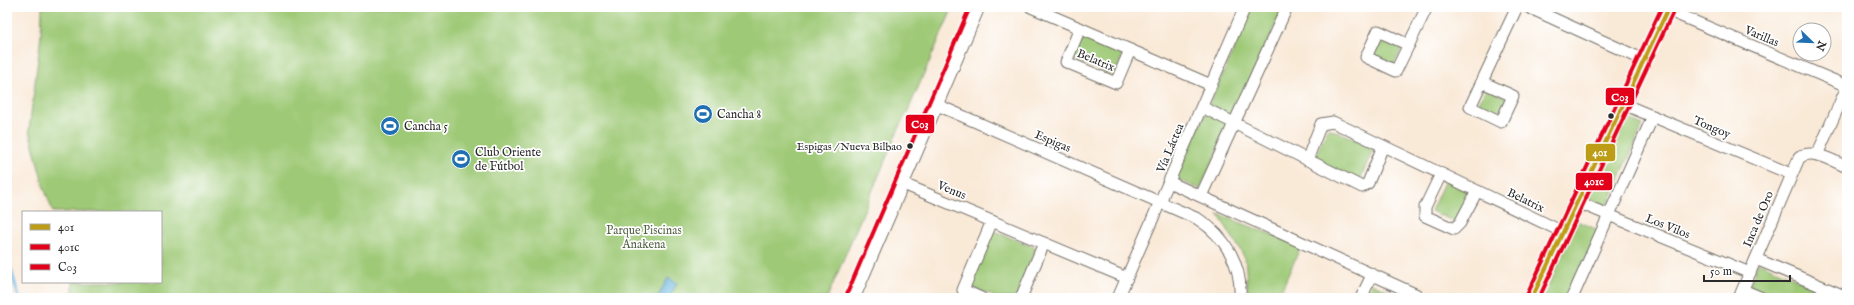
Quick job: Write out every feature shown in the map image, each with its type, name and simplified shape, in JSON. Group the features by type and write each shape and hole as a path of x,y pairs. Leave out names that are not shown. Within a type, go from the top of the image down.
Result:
{"street":[{"path":"852,298 977,7"},
{"name":"Belatrix","path":"1031,7 1211,85"},
{"name":"Vía Láctea","path":"1118,298 1170,182 1245,7"},
{"path":"1201,196 1287,7"},
{"path":"1408,46 1427,7"},
{"path":"1482,82 1517,7"},
{"path":"1528,7 1644,60"},
{"path":"1532,298 1668,8"},
{"name":"Varillas","path":"1668,8 1847,86"},
{"name":"Belatrix","path":"1080,28 1066,62 1116,83 1130,50"},
{"path":"1847,86 1817,155 1847,167"},
{"name":"Espigas","path":"935,104 1198,218 1222,239 1231,254 1237,269 1240,298"},
{"name":"Tongoy","path":"1623,104 1791,174"},
{"path":"1202,107 1362,187 1368,182 1383,146"},
{"path":"1572,298 1653,116"},
{"name":"Belatrix","path":"1307,160 1321,124 1333,122 1563,232"},
{"name":"Inca de Oro","path":"1741,294 1797,161 1805,154 1817,155"},
{"path":"1441,174 1425,207 1425,216 1454,229 1460,223 1477,191"},
{"path":"1170,182 1417,295 1418,298"},
{"name":"Venus","path":"901,183 1127,278"},
{"name":"Los Vilos","path":"1577,202 1750,273"},
{"path":"981,298 963,290 992,221"},
{"path":"1021,298 1044,243"},
{"path":"1756,259 1847,297"},
{"path":"1361,298 1372,275"},
{"path":"1741,294 1762,298"}],"green space":[{"name":"Club Oriente de Fútbol","path":"42,7 953,7 907,113 902,121 827,298 73,298 73,283 162,283 162,211 53,211 44,188 29,130 41,35"},
{"path":"1253,7 1284,7 1200,189 1176,179"},
{"path":"1083,36 1124,52 1114,76 1073,59"},
{"path":"1381,39 1402,48 1394,65 1373,55"},
{"path":"1486,88 1507,98 1499,114 1478,105"},
{"path":"1622,116 1643,125 1607,207 1586,198"},
{"path":"1328,128 1374,147 1360,180 1314,160"},
{"path":"1445,180 1471,193 1457,223 1431,211"},
{"path":"1218,214 1301,246 1278,298 1247,298 1248,293 1245,258"},
{"path":"1577,221 1598,230 1568,298 1543,298"},
{"path":"991,230 1036,248 1016,298 998,298 969,286"},
{"path":"1758,262 1839,298 1777,298 1750,286"},
{"path":"1372,283 1404,298 1365,298"}],"water":[{"path":"668,278 677,283 669,298 657,298"}],"waterway":[{"path":"7,28 9,30 7,43"},
{"path":"7,256 19,298"}],"transit line":[{"name":"C03","path":"846,296 970,7"},
{"name":"C03","path":"1527,295 1662,7"},
{"name":"401","path":"1532,298 1669,7"},
{"name":"401c","path":"1539,298 1674,10"}],"place":[{"name":"Cancha 8","path":"703,114"},
{"name":"Cancha 5","path":"390,126"},
{"name":"Espigas / Nueva Bilbao","path":"910,146"},
{"name":"Club Oriente de Fútbol","path":"461,159"}],"park label":[{"name":"Parque Piscinas Anakena","path":"644,237"}]}
